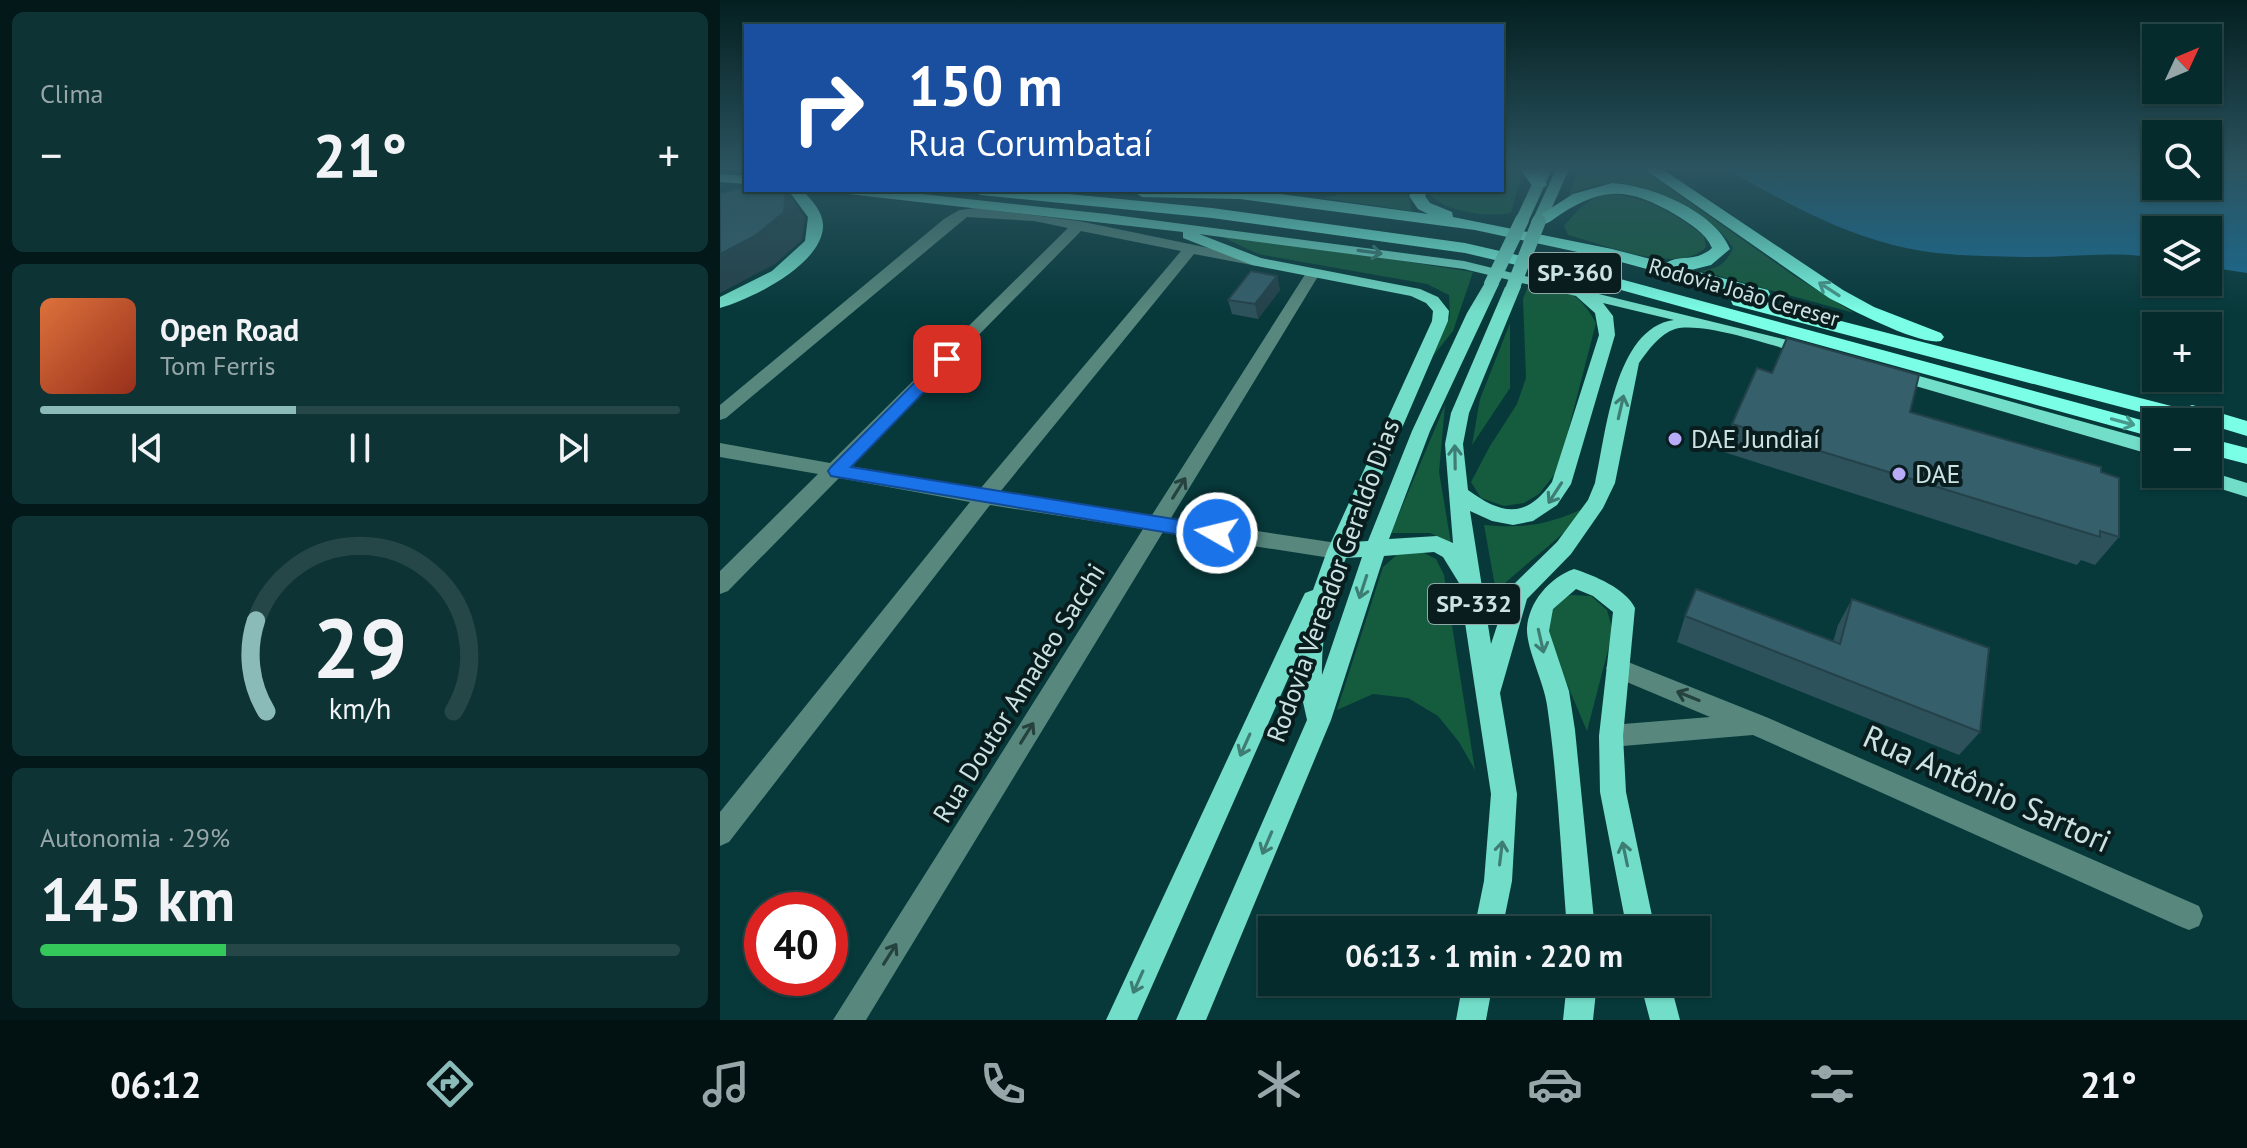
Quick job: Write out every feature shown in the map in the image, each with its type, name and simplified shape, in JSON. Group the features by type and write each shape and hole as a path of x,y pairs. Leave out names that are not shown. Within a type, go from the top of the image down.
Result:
{"highway":[{"name":"Rodovia João Cereser","path":"1238,217 1465,248 1607,281 2142,427"},
{"name":"Rodovia João Cereser","path":"1342,217 1508,242 1589,260 2154,408"},
{"path":"1412,217 1475,225 1612,254 1678,265 1699,265 1709,261 1721,249 1717,237 1690,217"},
{"path":"1452,217 1475,225"},
{"path":"1531,220 1538,217"},
{"path":"1721,217 1836,294 1895,323 1972,351"},
{"path":"1612,254 1972,351 2247,431"},
{"name":"Rodovia João Cereser","path":"2222,425 2247,431"},
{"path":"2222,450 2247,456"}],"main road":[{"path":"720,303 755,288 801,254 811,243 816,228 813,217"},
{"path":"1090,217 1464,265 1557,285 1921,381 2142,445"},
{"name":"Rodovia Vereador Geraldo Dias","path":"1491,916 1498,881 1504,806 1500,755 1457,492 1454,444 1460,413 1502,286 1532,217"},
{"name":"Rodovia Vereador Geraldo Dias","path":"1191,1020 1319,720 1376,548 1421,431 1475,313 1502,286 1533,217"},
{"path":"1121,1020 1440,321 1438,306 1415,292 1257,262 1166,225"},
{"path":"1457,492 1475,507 1510,519 1541,510 1561,484 1607,335 1608,319 1603,309 1582,294 1557,285"},
{"path":"1398,414 1475,313"},
{"path":"1488,692 1517,595 1564,548 1596,503 1605,483 1631,363 1644,343 1670,325 1701,323 1725,328"},
{"path":"1921,381 2060,432 2142,458"},
{"path":"2222,468 2247,475"},
{"path":"2222,482 2247,490"},
{"path":"1332,563 1376,548 1437,544 1450,551 1471,587"},
{"path":"1319,720 1312,703 1309,671 1316,619 1332,563"},
{"path":"1580,916 1563,730 1557,691 1538,631 1543,605 1574,578 1601,590 1624,608 1611,736 1613,792 1638,916"},
{"path":"1471,1020 1475,996"},
{"path":"1578,1020 1581,996"},
{"path":"1659,996 1665,1020"}],"street":[{"path":"720,414 958,217"},
{"path":"1012,217 1079,225 1257,262"},
{"path":"720,585 1079,225"},
{"path":"720,833 985,497 1190,249"},
{"name":"Rua Doutor Amadeo Sacchi","path":"848,1020 1313,273"},
{"path":"720,450 1157,524 1332,563"},
{"name":"Rua Antônio Sartori","path":"1618,668 1757,725 2189,916"},
{"name":"Rua Antônio Sartori","path":"1611,736 1757,725"}],"green space":[{"path":"1573,217 1677,217 1704,236 1706,247 1694,255 1678,259 1660,258 1568,235 1564,226"},
{"path":"1698,217 1710,217 1854,313 1701,271 1721,264 1733,248 1717,230"},
{"path":"1210,231 1473,272 1453,331 1428,362 1450,317 1449,295 1427,284 1258,254"},
{"path":"1531,279 1570,293 1583,304 1596,323 1558,470 1539,494 1524,503 1504,506 1481,498 1471,482 1517,404 1526,378 1523,299"},
{"path":"1510,323 1510,388 1472,445 1480,399"},
{"path":"1445,405 1439,472 1451,543 1430,533 1391,533"},
{"path":"1591,505 1505,583 1501,619 1484,525 1539,524"},
{"path":"1422,552 1436,559 1444,575 1475,770 1459,742 1438,716 1408,698 1373,694 1337,710 1383,567 1399,553"},
{"path":"1571,595 1591,596 1607,610 1613,631 1587,731 1546,635 1545,614 1559,599"}],"water":[{"path":"1817,217 2142,217 2142,256 1973,256 1909,249 1871,239"},
{"path":"2222,217 2247,217 2247,273 2222,269"}],"building":[{"path":"720,217 778,217 755,236 720,254"},
{"path":"1251,271 1277,276 1255,304 1228,300"},
{"path":"1787,338 1919,375 1910,412 2101,467 2101,472 2119,478 2119,537 2100,531 2100,537 1732,424 1757,368 1772,373"},
{"path":"1696,589 1840,644 1852,599 1989,648 1980,732 1685,616"}],"place":[{"name":"DAE Jundiaí","path":"1675,439"},
{"name":"DAE","path":"1899,474"}],"route":[{"path":"947,359 837,471 1217,533"}]}
